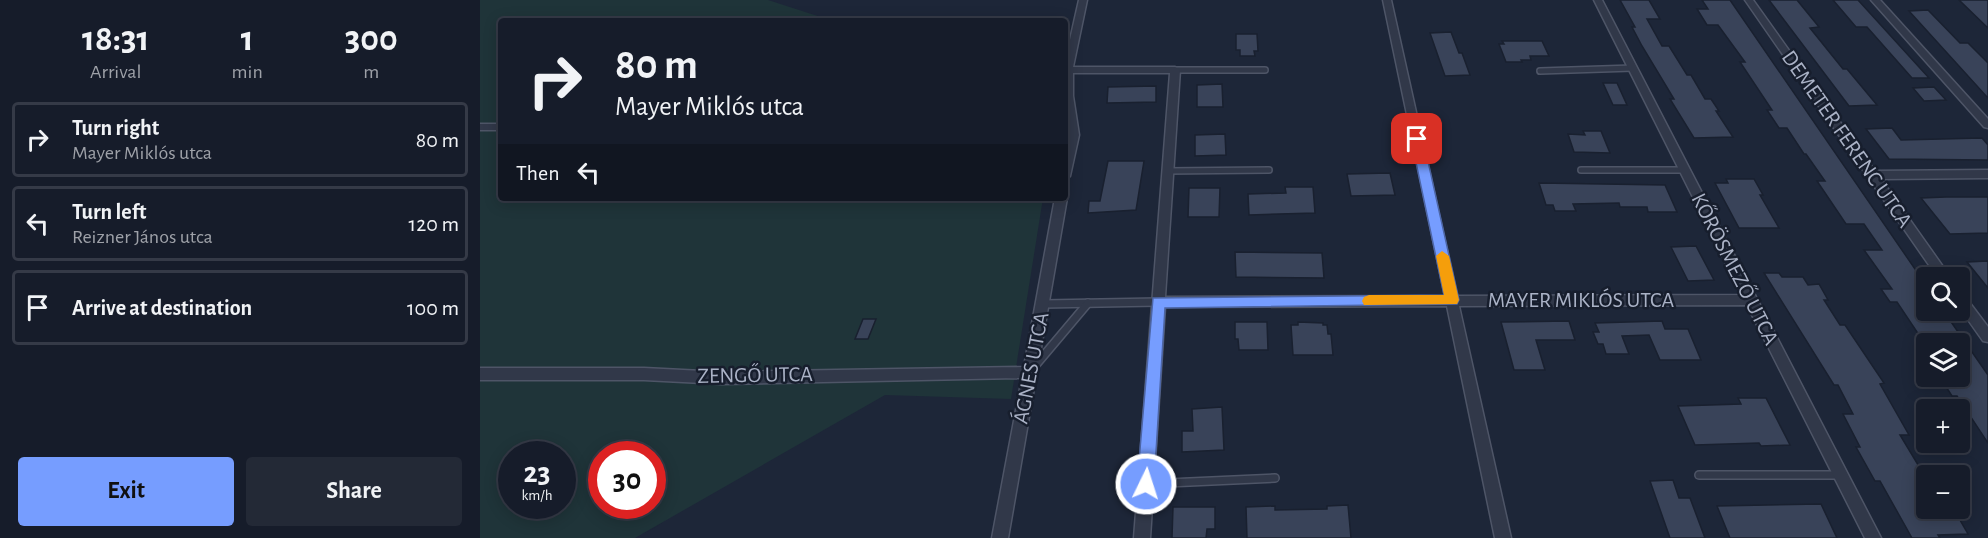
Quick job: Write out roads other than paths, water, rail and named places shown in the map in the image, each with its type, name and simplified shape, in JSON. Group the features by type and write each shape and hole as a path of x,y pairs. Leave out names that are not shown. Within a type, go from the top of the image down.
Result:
{"street":[{"path":"1068,66 1083,0"},
{"path":"1387,0 1503,538"},
{"name":"KŐRÖSMEZŐ UTCA","path":"1598,0 1873,538"},
{"name":"DEMETER FERENC UTCA","path":"1749,0 1937,267"},
{"path":"1875,0 1988,125"},
{"path":"1068,70 1175,70 1142,538"},
{"path":"1068,96 1074,135 1068,154"},
{"path":"480,127 498,127"},
{"path":"1872,175 1988,174"},
{"name":"ÁGNES UTCA","path":"1000,538 1044,304 1061,201"},
{"name":"MAYER MIKLÓS UTCA","path":"1158,302 1751,300"},
{"path":"1970,312 1988,337"},
{"name":"ZENGŐ UTCA","path":"480,374 644,374 722,378 1030,372"}],"lane":[{"path":"1540,70 1633,68"},
{"path":"1175,70 1264,70"},
{"path":"1581,170 1685,170"},
{"path":"1167,171 1269,171"},
{"path":"1044,304 1158,302"},
{"path":"1030,372 1088,303"},
{"path":"1699,476 1840,475"},
{"path":"1146,484 1275,478"}]}
